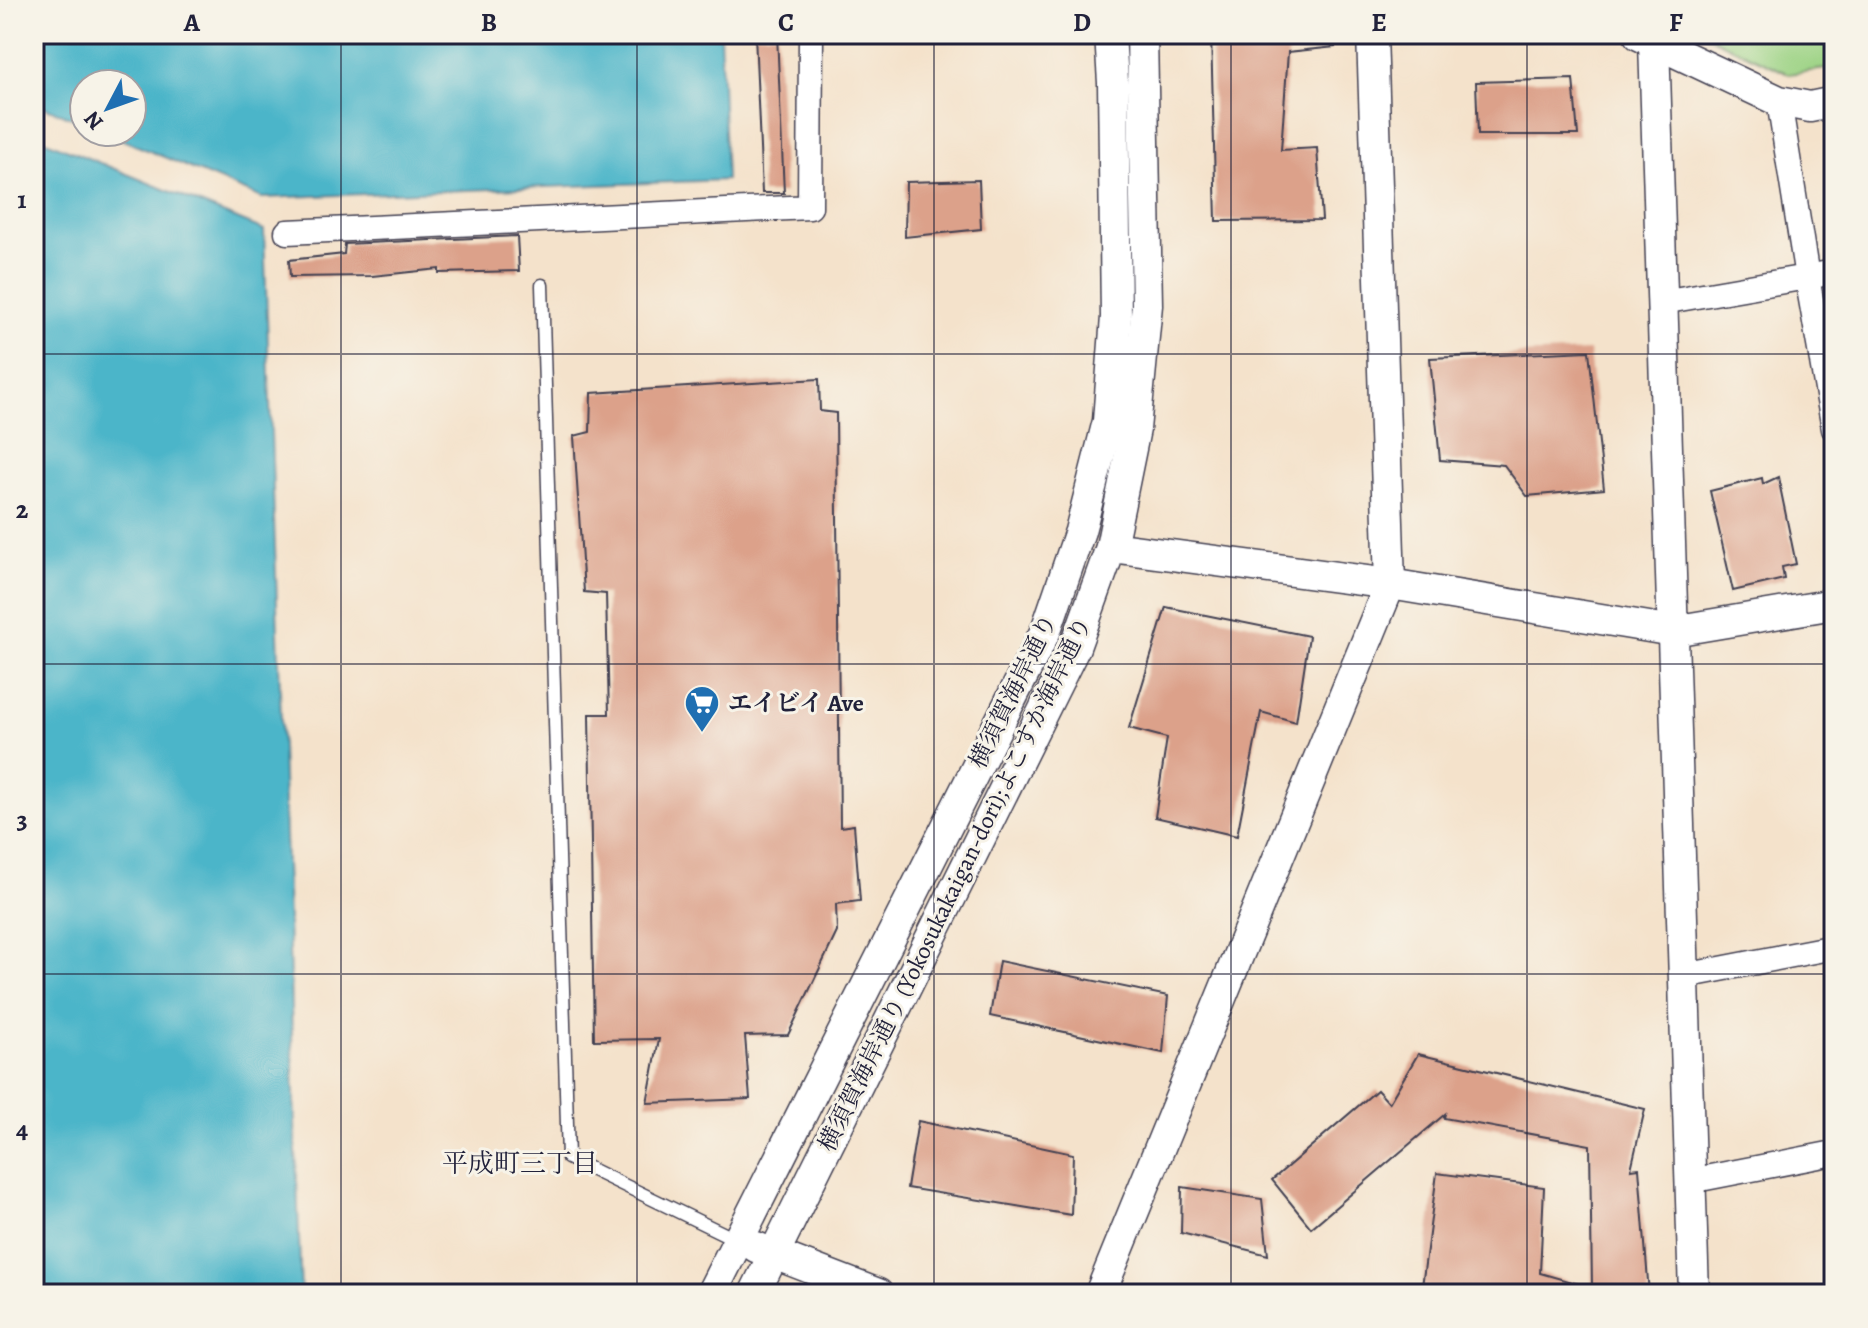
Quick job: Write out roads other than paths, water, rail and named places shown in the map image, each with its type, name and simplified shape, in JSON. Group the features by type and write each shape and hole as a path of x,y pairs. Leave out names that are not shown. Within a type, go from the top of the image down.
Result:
{"street":[{"path":"287,232 810,207 811,34"},
{"name":"横須賀海岸通り","path":"711,1294 1046,630 1080,531 1108,421 1116,317 1110,34"},
{"name":"横須賀海岸通り (Yokosukakaigan-dori);よこすか海岸通り","path":"754,1294 1075,647 1111,547 1135,429 1147,305 1142,34"},
{"path":"1100,1294 1390,584 1372,34"},
{"path":"1694,1294 1662,302 1645,38 1779,101 1810,107 1834,102"},
{"path":"1779,101 1834,429"},
{"path":"1662,302 1834,272"},
{"path":"1111,547 1390,584 1673,631 1834,604"},
{"path":"1684,976 1834,947"},
{"path":"1690,1181 1834,1153"},
{"path":"739,1241 878,1294"}],"lane":[{"path":"542,285 568,1158 739,1241"}],"water":[{"path":"34,34 720,34 726,180 262,198 142,148 148,148 148,68 68,68 68,117 34,103"},
{"path":"34,136 264,230 301,1294 34,1294"}],"place":[{"name":"エイビイ Ave","path":"702,734"}],"district":[{"name":"平成町三丁目","path":"520,1163"}]}
